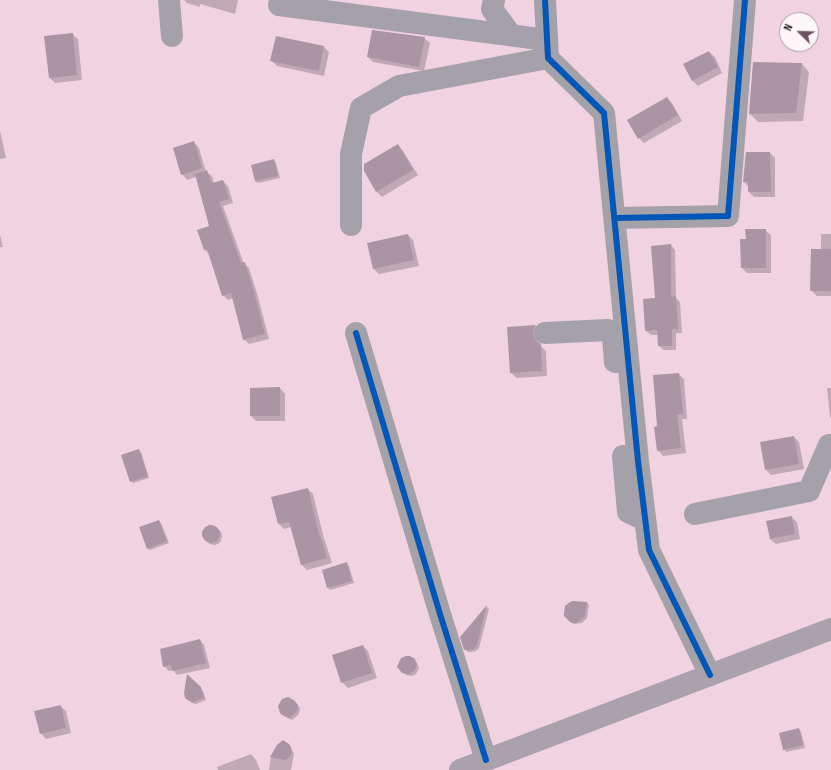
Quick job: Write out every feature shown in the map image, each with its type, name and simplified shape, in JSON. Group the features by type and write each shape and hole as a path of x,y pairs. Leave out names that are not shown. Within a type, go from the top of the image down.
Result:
{"main road":[{"path":"460,770 831,629"}],"street":[{"path":"169,0 172,36"},
{"path":"494,0 492,9 511,35"},
{"path":"545,0 547,49"},
{"path":"614,218 728,216 745,0"},
{"path":"279,5 511,35 547,49 604,113 649,550 710,675"},
{"path":"351,225 351,154 361,108 399,86 547,49"},
{"path":"545,333 608,330 613,336 628,512 645,520"},
{"path":"356,333 440,614 486,760"},
{"path":"695,514 809,492 829,445 831,445"}],"building":[{"path":"372,30 425,37 419,67 367,57"},
{"path":"73,33 77,75 49,78 44,36"},
{"path":"276,36 324,46 319,71 270,61"},
{"path":"709,51 718,67 692,81 683,64"},
{"path":"753,62 802,63 796,113 749,114"},
{"path":"667,97 678,115 638,139 627,120"},
{"path":"194,141 202,168 181,175 173,148"},
{"path":"398,144 413,170 376,192 364,171 364,164"},
{"path":"746,152 770,152 771,192 748,192 748,182 743,182"},
{"path":"274,159 278,176 255,181 251,165"},
{"path":"207,170 212,183 223,180 229,199 219,202 241,263 245,262 265,334 243,340 231,293 222,296 207,249 204,250 197,230 209,226 195,174"},
{"path":"745,229 766,229 766,268 741,268 740,239 746,239"},
{"path":"408,234 414,260 373,269 367,243"},
{"path":"671,244 671,297 676,296 678,329 672,329 672,346 658,346 657,330 645,331 643,299 655,298 651,246"},
{"path":"811,249 831,249 831,291 810,291"},
{"path":"536,325 533,334 535,340 541,344 542,371 510,373 507,327"},
{"path":"679,373 683,414 677,414 681,448 657,451 654,427 657,426 653,375"},
{"path":"280,387 280,416 250,416 250,388"},
{"path":"794,436 799,464 765,470 760,442"},
{"path":"139,449 148,476 130,482 121,455"},
{"path":"308,488 319,535 327,558 301,565 289,522 278,524 271,497"},
{"path":"792,516 795,534 770,539 766,521"},
{"path":"159,520 167,541 147,549 139,527"},
{"path":"211,525 218,527 220,534 218,541 211,543 204,541 202,534 204,527"},
{"path":"347,562 352,581 327,588 322,570"},
{"path":"573,601 587,602 585,616 576,623 572,623 564,616 565,606"},
{"path":"487,605 477,645 474,649 464,650 460,637"},
{"path":"200,639 206,663 172,671 171,665 163,667 160,649"},
{"path":"363,645 372,673 341,683 332,655"},
{"path":"410,656 415,659 417,665 414,671 409,674 402,673 397,667 401,658"},
{"path":"187,674 201,687 204,698 193,702 185,698 184,693"},
{"path":"288,697 294,700 298,705 297,712 289,718 280,713 278,706 282,699"},
{"path":"61,705 66,728 40,734 34,711"},
{"path":"799,728 803,745 783,750 779,733"},
{"path":"283,740 291,747 292,753 289,757 285,760 270,757 277,745"}],"cycle path":[{"path":"545,0 548,58 604,113 638,461 649,550 710,675"},
{"path":"615,218 728,216 745,0"},
{"path":"356,333 440,614 486,760"}]}
